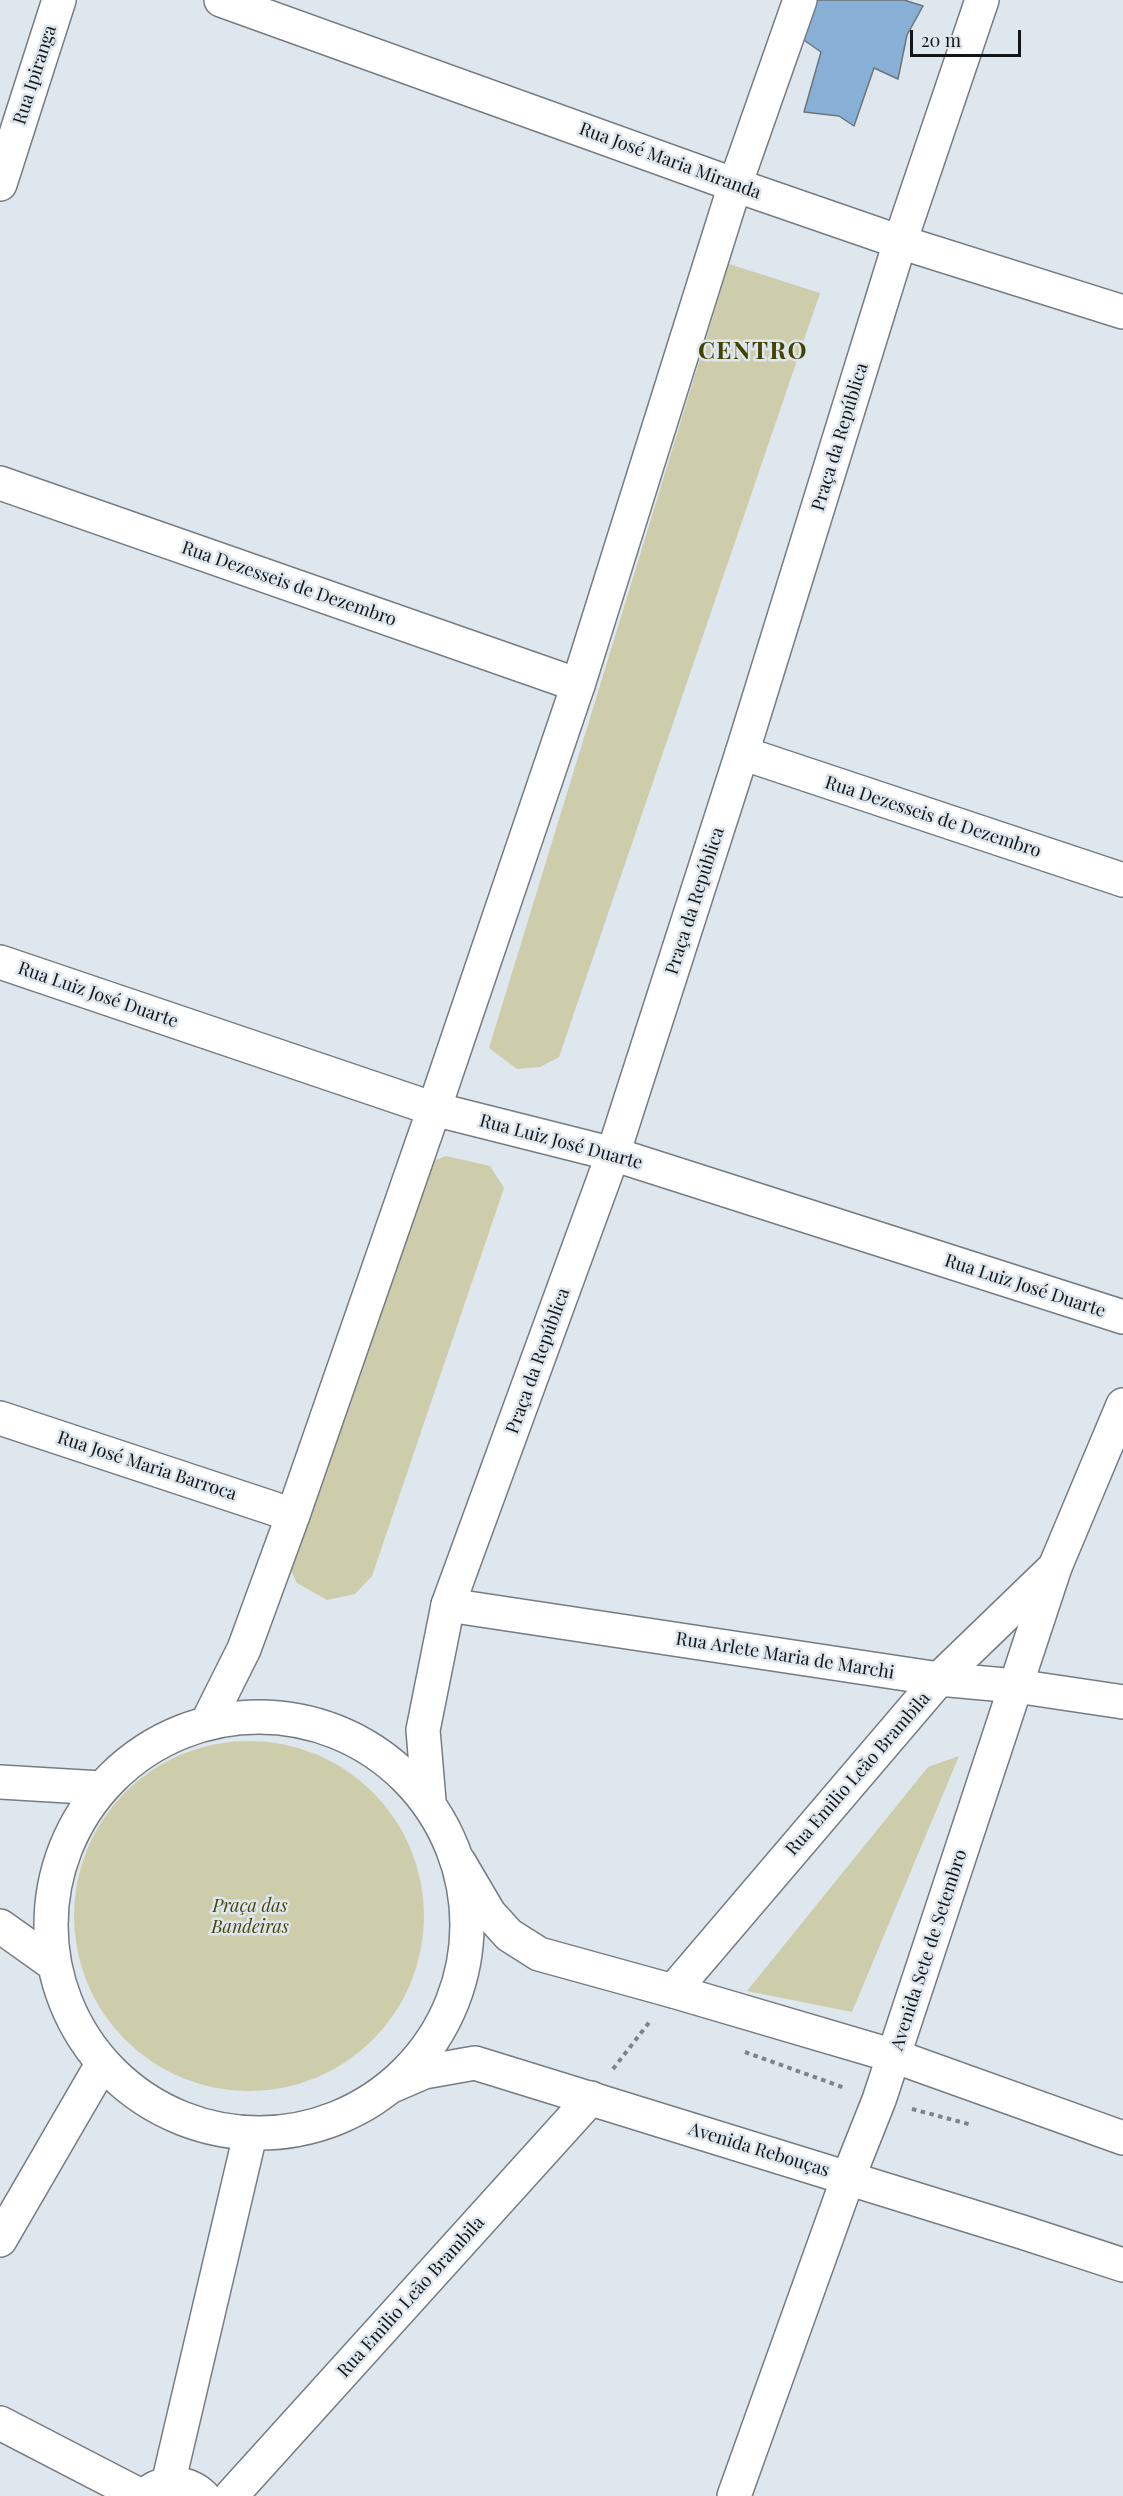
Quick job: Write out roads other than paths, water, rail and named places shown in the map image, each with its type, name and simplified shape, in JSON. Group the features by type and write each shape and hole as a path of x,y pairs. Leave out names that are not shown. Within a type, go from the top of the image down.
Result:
{"main road":[{"name":"Rua Ipiranga","path":"0,184 59,0"},
{"name":"Rua José Maria Miranda","path":"221,0 735,185 900,242 1123,312"},
{"path":"207,1723 244,1649 434,1109 578,685 735,185 800,0"},
{"name":"Praça da República","path":"429,1802 423,1730 448,1605 614,1154 742,753 900,242 982,0"},
{"name":"Rua Dezesseis de Dezembro","path":"0,483 578,685"},
{"name":"Rua Dezesseis de Dezembro","path":"742,753 1123,880"},
{"name":"Rua Luiz José Duarte","path":"0,962 434,1109 614,1154 1123,1317"},
{"name":"Avenida Sete de Setembro","path":"734,2496 848,2178 879,2100 1055,1567 1123,1405"},
{"name":"Rua José Maria Barroca","path":"0,1418 293,1515"},
{"name":"Rua Emilio Leão Brambila","path":"673,1991 939,1679 1055,1567"},
{"name":"Rua Arlete Maria de Marchi","path":"448,1605 939,1679 1016,1686 1123,1702"},
{"path":"459,1862 469,1922 461,1983 435,2038 394,2085 352,2113 250,2135 195,2126 101,2066 70,2018 52,1963 50,1901 67,1840 101,1788 149,1747 207,1723 269,1716 330,1728 385,1757 429,1802 447,1830 459,1862 489,1913 509,1935 539,1954 894,2056 1123,2138"},
{"path":"0,1782 101,1788"},
{"path":"0,1926 52,1963"},
{"name":"Avenida Rebouças","path":"394,2085 423,2072 475,2062 1123,2265"},
{"path":"0,2240 101,2066"},
{"name":"Rua Emilio Leão Brambila","path":"231,2496 591,2098"},
{"path":"151,2492 250,2135"},
{"path":"0,2423 151,2492 183,2485 197,2490 203,2496"}],"district":[{"name":"CENTRO","path":"753,352"}],"park label":[{"name":"Praça das Bandeiras","path":"250,1916"}]}
